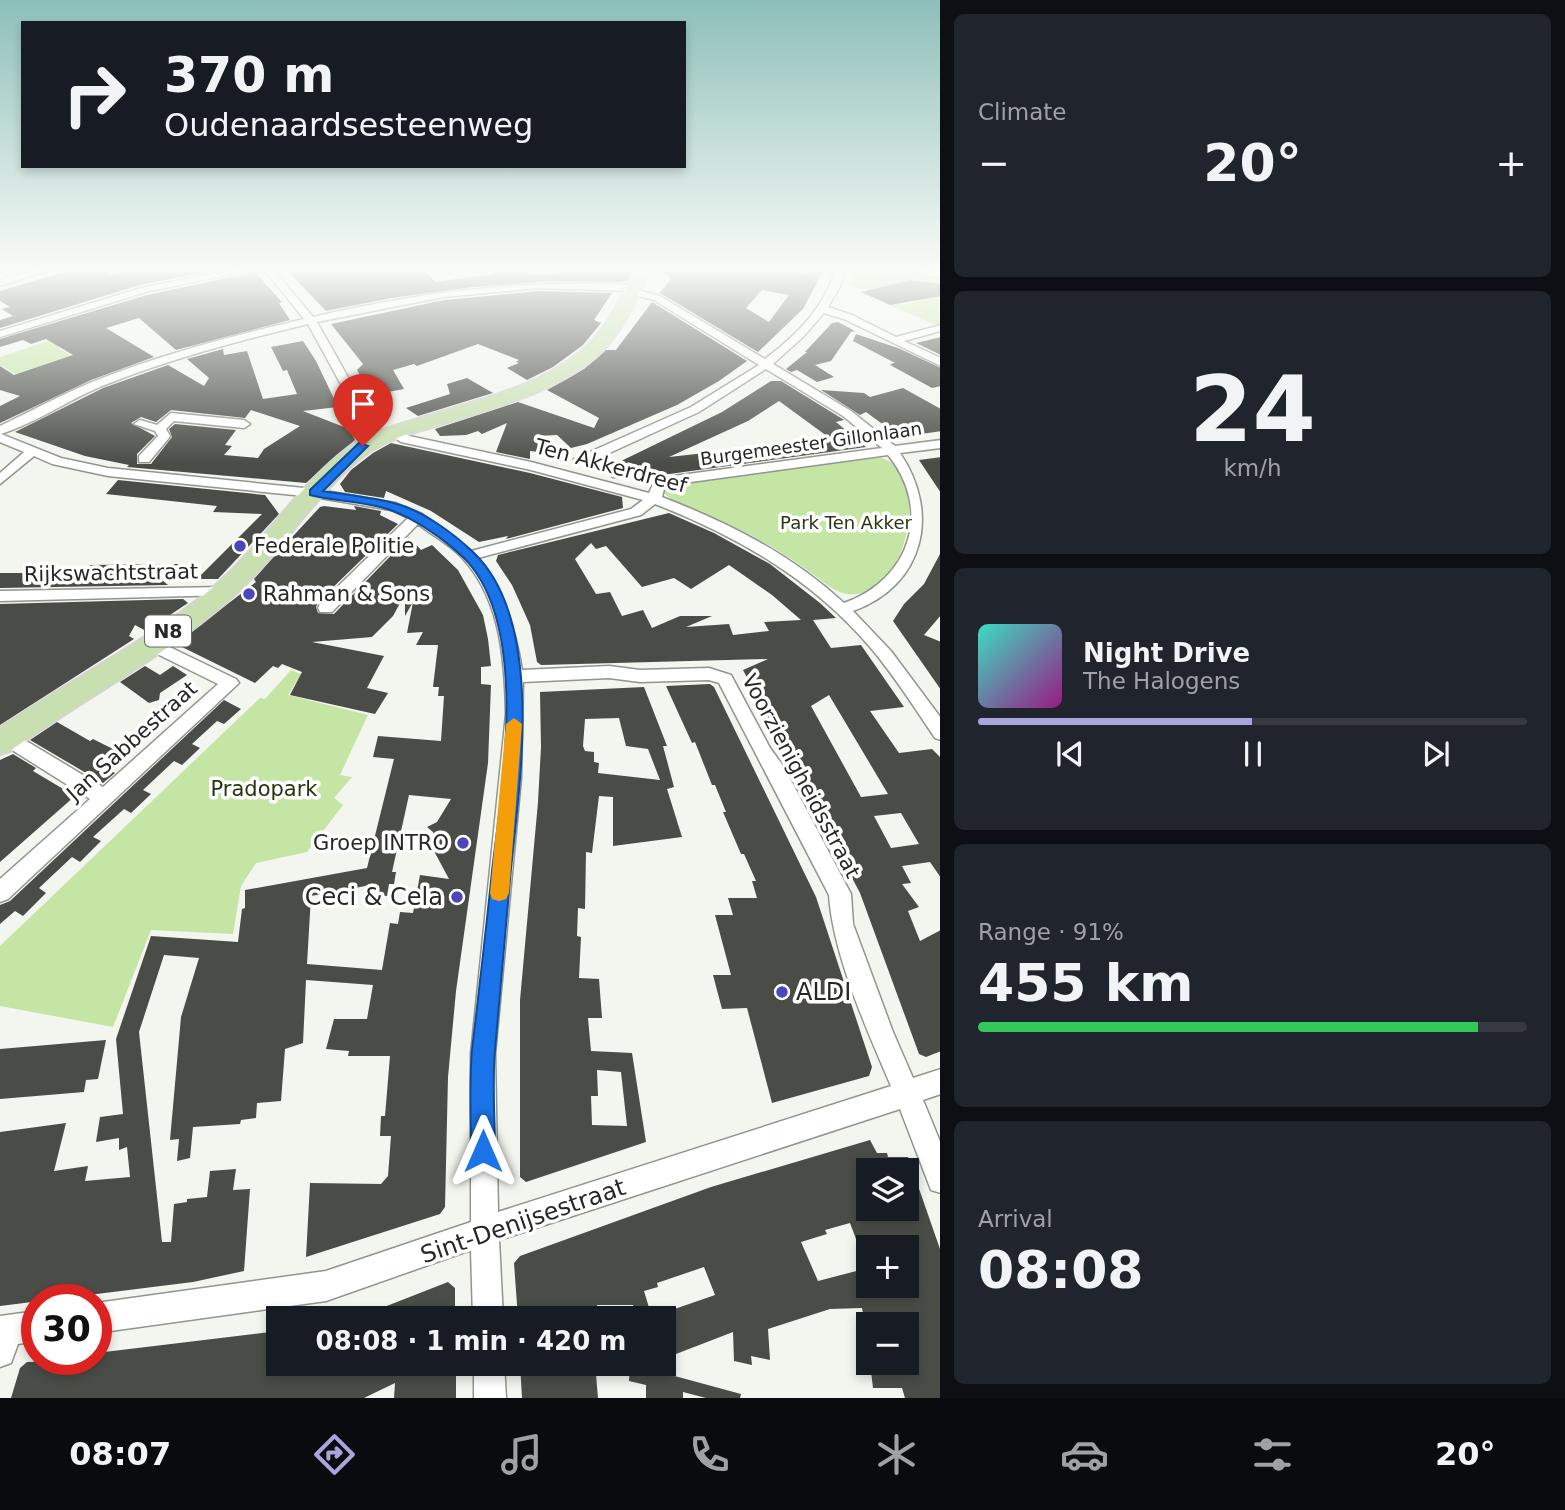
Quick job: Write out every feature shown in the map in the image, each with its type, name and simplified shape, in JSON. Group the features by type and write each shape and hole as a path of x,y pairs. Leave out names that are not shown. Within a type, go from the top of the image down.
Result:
{"main road":[{"name":"N8","path":"3,741 151,644 223,592 351,456 386,435 523,389 575,363 605,333"}],"street":[{"path":"0,431 109,379 186,353 258,333"},
{"path":"319,333 386,435"},
{"path":"715,333 834,405 892,451 911,483 920,521 912,553 897,577 884,589 871,598 843,609"},
{"path":"579,462 695,411 767,365 799,333"},
{"path":"881,333 940,363"},
{"path":"895,340 920,333"},
{"path":"160,429 172,417 244,424"},
{"path":"136,466 164,436 160,429 140,424"},
{"name":"Ten Akkerdreef","path":"386,435 655,497 739,533 796,568 843,609 876,643 940,733"},
{"path":"0,438 32,452 89,468 136,466 369,500 395,507 416,517 469,556 491,587 502,612 514,676 511,778 483,1054 483,1175 488,1306"},
{"name":"Burgemeester Gillonlaan","path":"469,556 636,512 655,497 658,487 673,480 940,444"},
{"path":"0,480 32,452"},
{"path":"594,456 618,474"},
{"path":"326,608 416,517"},
{"name":"Rijkswachtstraat","path":"0,596 223,592"},
{"name":"Jan Sabbestraat","path":"0,892 230,683 151,644"},
{"name":"Voorzienigheidsstraat","path":"514,676 609,672 640,676 709,674 725,679 763,753 777,772 839,894 842,923 882,1036 907,1093"},
{"path":"3,741 103,797"},
{"name":"Sint-Denijsestraat","path":"112,1316 326,1286 360,1277 486,1231 763,1143 940,1081"},
{"path":"907,1093 940,1180"},
{"path":"2,1338 21,1331"},
{"path":"489,1376 490,1398"}],"green space":[{"path":"71,333 83,333 57,347 71,356 17,375 0,365 0,357"},
{"name":"Park Ten Akker","path":"876,457 893,464 903,478 909,499 908,522 894,567 880,583 862,593 843,593 833,588 768,545 663,493 665,488 673,485"},
{"name":"Pradopark","path":"291,670 301,674 288,695 368,715 340,775 352,777 334,798 343,805 307,852 256,863 241,886 233,934 151,930 113,1027 0,1006 0,946 260,698 265,699"}],"building":[{"path":"19,333 115,333 154,357 91,380 0,423 0,406 20,396 0,390 0,366 14,375 73,355 46,339 31,344 23,340 0,347 0,339"},
{"path":"157,333 240,333 176,350"},
{"path":"338,333 593,333 583,345 553,367 527,380 507,368 519,363 516,362 519,360 478,344 417,366 414,364 393,370 404,389 372,395 357,370 363,364"},
{"path":"629,333 702,333 747,361 677,405 587,444 571,448 557,435 535,436 540,452 530,451 530,459 496,452 507,423 482,434 478,431 466,435 440,436 435,429 518,402 594,428 599,418 547,390 584,369 606,350 616,350"},
{"path":"727,333 778,333 758,352"},
{"path":"822,333 850,333 831,361 815,365 834,377 817,382 797,370 791,372 786,369"},
{"path":"856,334 898,348 940,368 940,386 932,388 890,364 895,363 853,341"},
{"path":"940,337 940,355 916,343"},
{"path":"303,341 316,361 338,407 303,411 349,429 355,440 306,483 127,467 129,465 85,456 15,432 103,388 168,365 204,386 209,378 187,359 223,349 224,355 247,351 263,399 297,394 287,370 283,371 271,347","holes":["171,410 245,418 251,410 300,426 264,449 258,458 224,455 232,446 225,445 236,430 175,424 169,429 172,437 151,464 137,464 137,454 155,436 131,423 141,417 156,422"]},
{"path":"467,378 493,393 418,416 406,408 450,394 447,384"},
{"path":"771,381 781,381 844,420 836,422 866,447 662,475 633,474 619,462 722,412","holes":["779,401 831,439 669,457 748,421"]},
{"path":"903,388 940,408 940,431 900,437 866,412 860,415 821,390 864,393 870,397"},
{"path":"391,443 530,473 622,497 623,508 506,539 508,536 479,542 431,511 386,491 384,498 345,492 340,484 351,470"},
{"path":"940,457 940,492 919,460"},
{"name":"Federale Politie","path":"118,480 265,495 279,514 218,579 197,579 262,514 213,512 217,506 106,494"},
{"path":"354,506 381,511 380,515 398,524 318,602 318,613 334,614 409,537 421,550 432,545 458,570 483,615 491,666 481,667 481,684 491,685 488,763 456,991 448,1077 445,1207 440,1214 306,1257 310,1183 381,1184 388,1176 391,1136 380,1136 381,1116 385,1116 390,1056 348,1056 349,1051 326,1049 334,1019 367,1019 373,985 306,980 303,1043 285,1049 281,1101 257,1103 256,1118 241,1120 240,1124 193,1127 190,1158 177,1161 179,1139 170,1140 181,1017 199,958 164,955 139,1032 162,1242 171,1242 174,1204 187,1202 187,1199 207,1197 210,1171 236,1169 233,1190 250,1189 244,1271 193,1282 112,1292 112,1284 21,1284 21,1303 0,1306 0,1132 66,1123 54,1171 88,1166 85,1181 130,1177 127,1147 119,1150 119,1138 96,1142 100,1117 123,1114 116,1039 151,936 238,942 242,909 245,908 245,890 367,868 394,759 373,757 378,736 441,741 444,696 438,696 439,687 433,687 438,645 416,645 423,632 407,633 413,602 405,616 405,594 393,616 372,637 312,642 384,656 367,688 388,693 375,714 290,695 302,672 282,664 278,668 273,666 255,683 176,644 256,582 254,579 320,507 356,510","holes":["409,795 451,799 437,822 427,827 433,832 436,842 434,851 449,879 420,875 413,913 400,912 398,924 390,923 382,970 307,964 311,896 371,885 369,894 387,896 389,884 394,884 396,872 392,872"]},
{"path":"669,513 714,533 770,564 820,603 836,618 813,620 831,648 861,645 904,707 870,711 899,753 932,749 940,757 940,877 930,862 902,866 911,883 902,884 919,907 908,911 920,941 940,931 940,1051 926,1057 919,1054 860,893 743,670 768,659 541,665 537,662 530,625 512,585 496,561 498,555","holes":["591,543 596,549 606,546 642,587 674,578 691,589 729,565 772,595 801,620 764,622 769,631 733,635 729,624 686,627 712,616 680,616 652,628 643,610 622,616 610,592 596,594 575,559","829,695 888,794 861,797 811,706","901,813 919,844 891,848 874,816"]},
{"path":"940,554 940,616 924,635 940,642 940,689 893,621 904,604 924,584"},
{"path":"181,564 176,580 162,580 168,585 0,588 0,573 51,573 54,568 90,565"},
{"path":"183,599 188,603 146,631 135,625 129,636 134,639 0,725 0,604"},
{"path":"145,666 160,675 173,666 187,675 160,693 159,700 149,703 120,682"},
{"path":"710,684 714,687 816,897 872,1067 869,1076 772,1103 747,1008 722,1009 713,975 731,975 715,915 733,915 728,898 757,898 752,881 756,881 723,812 726,812 715,785 712,785 695,742 692,743 666,686"},
{"path":"644,687 667,746 663,746 674,787 667,789 682,837 613,846 613,797 599,796 592,853 586,852 585,909 578,908 577,936 581,937 579,978 599,979 602,1018 588,1018 591,1051 632,1053 646,1142 526,1182 520,1177 520,1000 538,802 540,692","holes":["619,718 626,746 648,749 660,780 598,773 599,763 594,762 594,752 585,751 583,746 585,719","597,1070 621,1072 627,1126 592,1125 591,1096 598,1096"]},
{"path":"224,700 241,709 224,724 217,721 192,744 200,748 182,765 174,761 143,790 151,794 131,813 124,809 93,837 101,841 80,862 72,857 39,888 46,893 23,916 15,911 0,924 0,905 10,901"},
{"path":"57,722 90,741 93,739 119,752 104,767 115,773 103,783 30,740"},
{"path":"13,754 36,768 33,771 75,796 0,862 0,760"},
{"path":"106,1040 98,1079 86,1080 84,1092 0,1099 0,1049"},
{"path":"870,1140 877,1153 887,1153 888,1157 908,1158 856,1158 856,1221 919,1221 919,1189 940,1249 940,1398 905,1398 902,1388 873,1388 871,1375 919,1375 919,1312 830,1309 768,1329 770,1360 751,1356 752,1365 734,1361 733,1332 676,1354 676,1308 715,1295 704,1267 657,1283 658,1287 644,1291 648,1306 517,1306 514,1263 520,1256 711,1187"},
{"path":"448,1282 455,1288 455,1306 387,1306"},
{"path":"266,1332 266,1376 456,1376 456,1398 394,1398 395,1383 364,1398 11,1398 21,1367 21,1375 112,1375 112,1351"},
{"path":"521,1376 596,1376 598,1398 522,1398"},
{"path":"629,1376 675,1376 741,1394 740,1398 706,1398 683,1392 683,1398 646,1398 646,1385 629,1381"}],"slow traffic":[{"path":"499,893 514,724"}],"place":[{"name":"Federale Politie","path":"240,546"},
{"name":"Rahman & Sons","path":"249,594"},
{"name":"Groep INTRO","path":"463,843"},
{"name":"Ceci & Cela","path":"457,897"},
{"name":"ALDI","path":"782,992"}],"route":[{"path":"363,446 314,493 369,500 395,507 416,517 455,544 469,556 491,587 502,612 509,641 514,676 515,714 483,1054 483,1151"}]}
